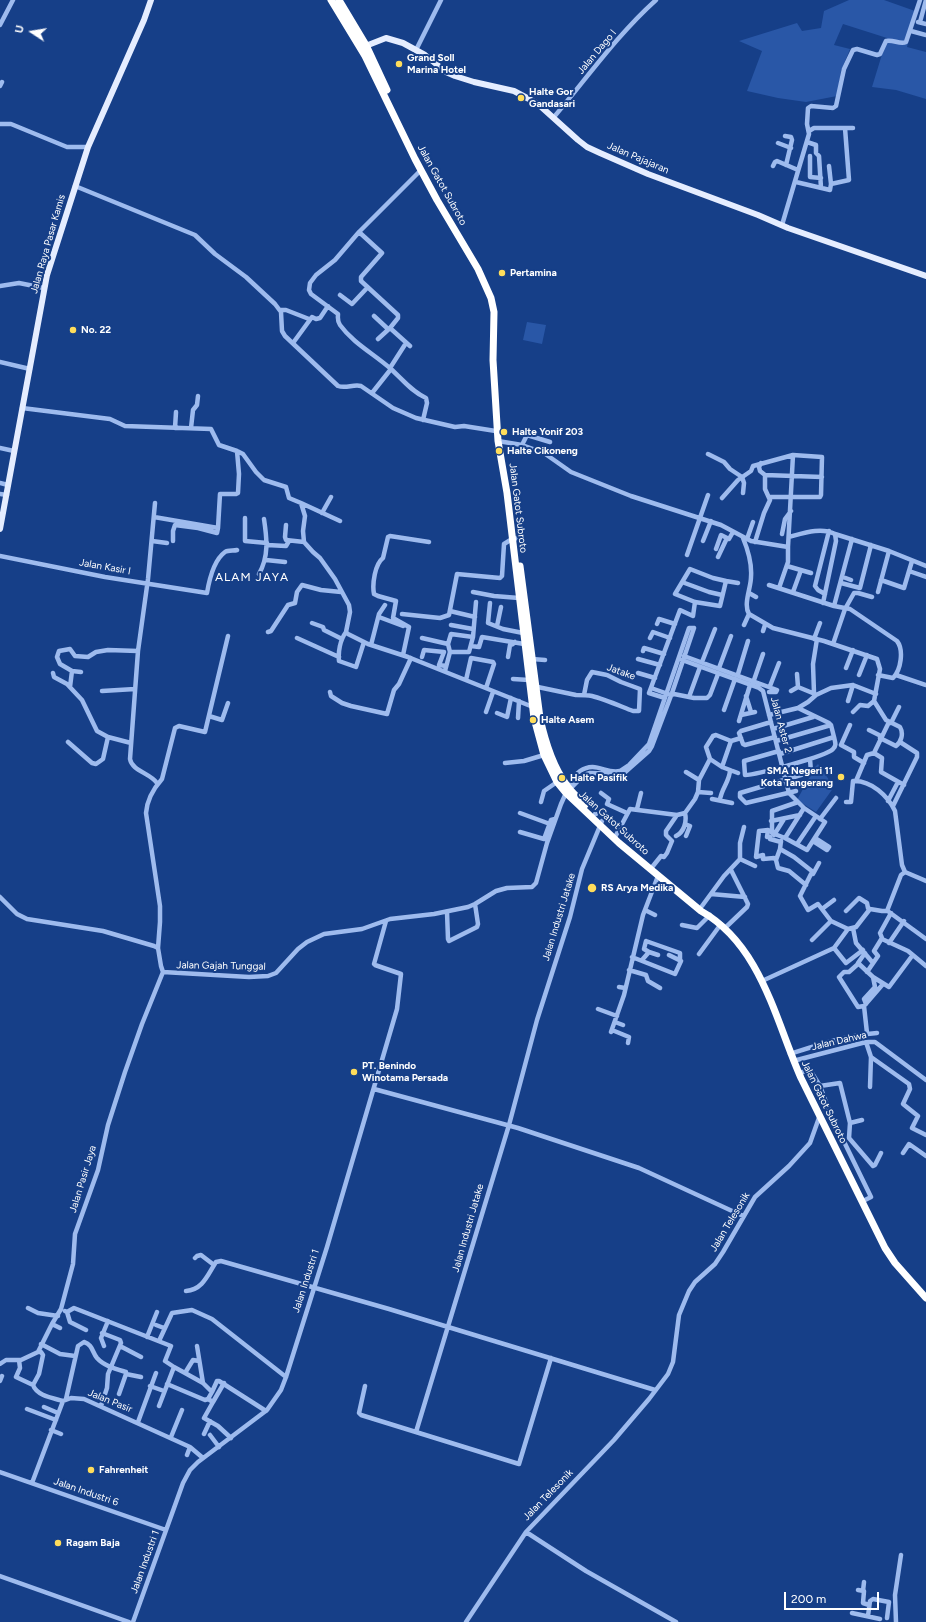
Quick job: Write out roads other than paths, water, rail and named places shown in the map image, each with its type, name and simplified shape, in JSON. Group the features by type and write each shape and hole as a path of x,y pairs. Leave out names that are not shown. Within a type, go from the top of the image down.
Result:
{"highway":[{"name":"Jalan Gatot Subroto","path":"331,0 363,47"},
{"name":"Jalan Gatot Subroto","path":"338,0 363,47 423,169 462,240 477,263 491,298 494,312 493,360 500,441 512,515 524,644 535,708 537,734 544,755 557,782 596,814 601,822"},
{"name":"Jalan Gatot Subroto","path":"514,535 532,659 531,684"},
{"name":"Jalan Gatot Subroto","path":"535,708 549,752 568,791 658,876 701,911 709,914"},
{"name":"Jalan Gatot Subroto","path":"616,837 702,906 723,926 747,954 762,981 793,1061 894,1263 926,1298"}],"main road":[{"name":"Jalan Raya Pasar Kamis","path":"0,529 3,495 8,485 47,275 88,146 144,20 151,0"},
{"name":"Jalan Pajajaran","path":"363,47 386,38 403,43 455,76 514,91 538,104 587,147 648,174 782,225 846,249 926,276"}],"street":[{"path":"0,25 13,0"},
{"path":"416,50 441,0"},
{"name":"Jalan Dago I","path":"554,117 624,33 656,0"},
{"path":"782,225 807,142 809,131 807,124 808,108 811,106 833,108 836,106 844,69 853,50 857,49 877,55 880,54 886,41 890,40 905,43 911,31 920,0"},
{"path":"920,22 926,0"},
{"path":"914,21 926,24"},
{"path":"911,31 926,35"},
{"path":"0,124 11,124 67,147 76,148 88,146"},
{"path":"809,131 815,128 853,128"},
{"path":"831,184 847,182 849,179 845,128"},
{"path":"785,136 791,138 791,148 786,165"},
{"path":"807,142 816,145 821,188"},
{"path":"778,143 791,148"},
{"path":"810,156 810,177 821,178"},
{"path":"773,166 776,161 798,170"},
{"path":"796,182 830,190 831,184 829,166"},
{"path":"423,169 359,232 335,260 316,276 310,283 309,290 311,294 338,314 337,320 339,324 353,339 390,368 416,393 427,400 423,420"},
{"path":"75,186 195,235 215,254 262,291 280,310 284,334 338,386 347,388 359,386 401,412 423,420 455,427 464,426 500,432"},
{"path":"359,232 382,253 361,278 361,283 398,316 398,318 378,340"},
{"path":"0,286 19,283 44,288"},
{"path":"340,295 352,304 367,288"},
{"path":"280,310 286,310 309,319 312,317 316,319 320,318 328,306"},
{"path":"372,393 408,345 374,316"},
{"path":"293,343 309,319"},
{"path":"0,362 30,368"},
{"path":"191,428 193,410 197,405 198,396"},
{"path":"22,408 110,419 125,426 211,429 218,445 243,454 262,478 268,482 286,487 289,498 340,521"},
{"path":"175,428 176,412"},
{"path":"522,446 527,435 550,442"},
{"path":"500,441 522,446 548,456 571,472 631,496 711,521 755,542 788,547"},
{"path":"0,448 14,451"},
{"path":"173,541 174,525 198,528 217,533 220,494 238,493 239,474 237,451"},
{"path":"708,454 724,462 730,469 742,477 744,483 744,493"},
{"path":"722,498 742,477 751,470 753,466 793,455 822,457 820,496 770,497"},
{"path":"780,588 787,566 793,455"},
{"path":"761,464 759,468 760,471 765,475 822,477"},
{"path":"755,542 764,513 770,500 770,497 765,489 765,475"},
{"path":"0,483 8,485"},
{"path":"687,555 708,495"},
{"path":"322,513 331,497"},
{"path":"155,503 152,541 138,651 130,759 131,764 152,777 157,782"},
{"path":"301,503 305,516 303,531 304,542 320,558 335,579 350,608 346,632 339,651 339,662 356,667 364,642"},
{"path":"782,534 785,519 791,511"},
{"path":"154,517 218,528"},
{"path":"245,518 245,541 286,546 288,545 289,541"},
{"path":"259,574 266,560 267,544 264,519"},
{"path":"703,541 711,521"},
{"path":"753,522 745,538 752,576 747,607 749,614 765,625 785,632 834,644 877,659 880,667 874,701 868,706 861,704 853,712"},
{"path":"286,525 285,539 289,541 304,542"},
{"path":"789,536 817,530 829,531 889,551 926,566"},
{"path":"825,594 818,590 815,586 829,531"},
{"path":"718,557 727,538 730,538 733,532"},
{"path":"824,603 836,541 835,534"},
{"path":"402,614 442,618 449,615 457,574 501,578 503,548 506,542 514,535"},
{"path":"716,549 721,535 727,538"},
{"path":"409,628 393,618 396,600 374,594 374,583 377,567 380,561 384,558 388,537 390,536 429,542"},
{"path":"834,606 852,539"},
{"path":"152,541 167,542"},
{"path":"841,583 860,588 871,545"},
{"name":"Jalan Kasir I","path":"0,556 147,584 207,593 212,572 224,553 237,550"},
{"path":"878,592 889,551"},
{"path":"266,560 284,562"},
{"path":"881,580 904,588 912,561"},
{"path":"787,566 811,573"},
{"path":"726,581 720,606 694,602 674,594 690,569 713,578 738,583"},
{"path":"793,592 801,570"},
{"path":"909,571 926,577"},
{"path":"843,577 851,580"},
{"path":"682,582 722,595"},
{"path":"769,585 845,610 852,609 899,642 901,648 900,660 896,675 893,678 878,675"},
{"path":"268,632 271,631 276,625 288,604 296,601 297,592 302,586 341,592"},
{"path":"474,592 494,596 519,598"},
{"path":"834,644 845,610 855,592 872,597"},
{"path":"749,593 756,597"},
{"path":"450,652 468,652 471,646 476,602"},
{"path":"694,602 693,616 680,610 649,693 670,693 689,697 709,697 718,674"},
{"path":"490,603 488,622 496,626 523,633"},
{"path":"371,645 379,613 385,605"},
{"path":"496,626 501,607"},
{"path":"450,611 475,617"},
{"path":"744,625 749,614"},
{"path":"379,617 409,628"},
{"path":"657,624 659,619 675,624"},
{"path":"312,623 323,627 324,630 342,640"},
{"path":"815,694 813,664 817,632 820,623"},
{"path":"452,625 473,629"},
{"path":"763,631 765,625"},
{"path":"568,791 590,772 623,774 648,749 694,629 690,627 682,658"},
{"path":"403,655 409,628"},
{"path":"702,662 715,629"},
{"path":"346,632 371,645 445,669"},
{"path":"650,638 653,632 670,638"},
{"path":"472,637 451,634 439,665 466,680 535,708"},
{"path":"163,972 158,948 160,906 146,813 149,799 157,782 162,779 175,728 178,726 205,732 228,636"},
{"path":"719,668 730,636"},
{"path":"298,638 339,657"},
{"path":"422,638 447,644"},
{"path":"471,646 479,647 482,638 524,644"},
{"path":"738,674 748,641"},
{"path":"508,657 510,644 515,642"},
{"path":"445,669 450,652 447,644"},
{"path":"643,651 644,648 664,654"},
{"path":"80,672 72,671 60,664 57,657 59,651 70,649 75,656 88,657 98,651 138,651"},
{"path":"422,656 424,650 444,652"},
{"path":"846,668 853,650"},
{"path":"754,680 763,654"},
{"path":"860,675 867,655"},
{"path":"330,692 331,696 342,703 387,714 394,690 399,684 411,658"},
{"path":"466,680 471,658 493,662 494,664 486,688"},
{"path":"682,658 702,662 777,689 777,691 769,692"},
{"name":"Jalan Aster 2","path":"682,658 700,667 759,688 763,691 789,793"},
{"path":"532,659 545,660"},
{"path":"638,659 660,665"},
{"path":"770,686 780,663"},
{"path":"689,697 700,667"},
{"path":"70,687 72,671"},
{"name":"Jatake","path":"592,672 607,675 640,689 639,711 633,711 592,696 584,695 587,680 592,672"},
{"path":"53,673 54,677 70,687 84,704 97,732 108,737 130,743"},
{"path":"638,673 655,678"},
{"path":"797,674 798,687"},
{"path":"896,675 926,685"},
{"path":"513,679 584,695"},
{"path":"724,710 735,679"},
{"path":"738,721 750,685"},
{"path":"848,701 853,685"},
{"path":"769,715 798,708 808,702 815,694 827,689 853,685 876,694"},
{"path":"798,687 815,694"},
{"path":"791,691 798,687"},
{"path":"102,691 135,689"},
{"path":"486,712 493,692"},
{"path":"740,715 753,712 746,696"},
{"path":"497,713 507,717 511,698"},
{"path":"518,701 518,718"},
{"path":"869,730 894,746 900,742 902,733 901,728 886,720 874,701"},
{"path":"209,716 222,720 228,703"},
{"path":"874,753 881,737 899,707"},
{"path":"798,708 813,717 829,723 831,725 836,746 830,752 810,759 747,776 744,768 745,760 833,738"},
{"path":"773,729 813,717"},
{"path":"771,722 741,731 741,738 745,745 831,725"},
{"path":"850,725 841,745 854,752 854,757 864,763"},
{"path":"738,773 722,767 710,759 706,747 713,736 716,735 731,741 741,738"},
{"path":"68,742 92,763 96,764 103,759 108,737"},
{"path":"722,767 731,741"},
{"path":"893,806 917,755 914,751 900,742"},
{"path":"579,781 574,775 587,767 594,766 612,771 620,771 648,749"},
{"path":"846,802 851,802 852,783 856,781 868,754 874,753 882,758 881,772 904,785"},
{"path":"505,762 524,761 544,755"},
{"path":"676,836 685,824 685,813 692,804 698,792 699,780 710,759"},
{"path":"796,791 746,802 740,797 740,793 811,772 810,759"},
{"path":"720,800 721,791 729,779 730,770"},
{"path":"686,772 699,780"},
{"name":"Jalan Gajah Tunggal","path":"163,972 249,977 268,976 276,973 298,949 318,936 337,932 359,930 390,919 447,912 475,904 496,891 507,888 526,888 534,885 555,819 574,775"},
{"path":"856,781 877,788 893,806 895,811 902,865 905,872 926,880"},
{"path":"541,802 544,791 557,782"},
{"path":"888,801 898,782"},
{"path":"698,792 711,794"},
{"path":"601,793 609,799 607,804 627,812"},
{"path":"637,810 641,793"},
{"path":"776,860 774,858 763,859 763,855 756,857 759,831 768,830 767,837 797,844 807,850 825,822 804,808 789,793"},
{"path":"797,844 818,817 836,798"},
{"path":"712,799 732,803"},
{"path":"782,840 772,834 772,811 798,802"},
{"path":"804,808 782,840 776,860 778,869 789,870 806,885"},
{"path":"616,837 627,812 630,809 677,815 685,813"},
{"path":"520,813 550,824"},
{"path":"653,866 661,856 664,857 667,853 672,841 666,835 666,831 677,815"},
{"path":"771,821 800,815"},
{"path":"520,832 543,840 552,820 555,819"},
{"path":"774,835 784,819"},
{"name":"Jalan Industri Jatake","path":"416,1432 509,1125 540,1010 570,917 582,869 601,822"},
{"path":"685,824 690,826 686,836"},
{"path":"702,906 740,859 740,843 744,827"},
{"path":"780,849 794,857 814,872"},
{"path":"740,859 755,866"},
{"path":"819,863 800,896 807,909 818,904 831,921 848,929 854,928 860,923 870,909"},
{"path":"699,954 723,926 747,907 748,902 734,866"},
{"path":"905,872 901,875 889,912 880,933 882,939 908,951 912,956 926,966"},
{"path":"628,1043 629,1037 611,1031 625,988 645,910 658,876"},
{"path":"711,894 745,897"},
{"path":"0,897 17,914 27,919 113,934 158,948"},
{"path":"846,911 859,898 867,903 868,908 882,912 889,912 904,921 926,939"},
{"path":"822,909 834,900"},
{"path":"447,912 449,941 477,927 478,924 475,904"},
{"path":"645,910 655,915"},
{"path":"682,925 697,928 709,914"},
{"name":"Jalan Industri 1","path":"133,1622 183,1482 190,1470 266,1411 276,1398 286,1377 398,1009 401,979 400,972 374,964 386,921"},
{"path":"812,940 831,921"},
{"path":"890,943 904,921"},
{"path":"854,928 855,941 873,963"},
{"path":"762,981 834,948 848,929"},
{"path":"867,972 878,956 874,951 882,939"},
{"path":"632,957 674,974 681,962 680,953 646,941 644,949 658,955"},
{"path":"834,948 846,963 864,951"},
{"path":"864,951 858,961 858,964 849,972 844,972 838,977 858,1007 865,1005 883,984"},
{"path":"642,960 649,952"},
{"path":"668,955 680,960"},
{"path":"858,964 883,984 890,987 899,972 912,956"},
{"path":"629,970 646,975 648,981 660,988"},
{"name":"Jalan Pasir Jaya","path":"38,1352 61,1309 73,1264 75,1234 98,1170 108,1125 125,1072 163,972"},
{"path":"867,1033 864,999 875,986 873,976"},
{"path":"618,986 625,988"},
{"path":"598,1009 617,1016"},
{"path":"615,1022 623,1025"},
{"path":"790,1054 825,1043 867,1033 877,1033"},
{"path":"866,1042 871,1057 870,1087"},
{"name":"Jalan Dahwa","path":"793,1061 866,1042 875,1042 926,1080"},
{"path":"871,1057 909,1084 910,1090 903,1104 918,1116 912,1128 926,1135"},
{"path":"799,1073 810,1070 820,1086 828,1108 871,1197 863,1201"},
{"path":"820,1086 840,1083 850,1123 849,1138 873,1166 881,1153"},
{"path":"374,1089 509,1125 639,1168 743,1216"},
{"path":"819,1113 828,1108"},
{"name":"Jalan Telesonik","path":"466,1622 526,1532 614,1440 672,1367 679,1315 689,1291 695,1282 715,1264 759,1192 789,1166 810,1143 819,1113"},
{"path":"850,1123 862,1120"},
{"path":"903,1153 909,1144 926,1156"},
{"path":"194,1258 201,1255 214,1266"},
{"path":"186,1291 195,1290 209,1276 218,1260 221,1260 655,1390"},
{"path":"28,1308 38,1313 58,1316"},
{"path":"67,1312 74,1308 124,1329 159,1340 171,1347 165,1361 203,1383 212,1392"},
{"path":"61,1309 67,1312 70,1322 86,1330"},
{"path":"159,1340 172,1313 192,1310 212,1319 286,1377"},
{"path":"147,1337 157,1312"},
{"path":"104,1346 101,1338 108,1321"},
{"path":"52,1324 60,1328"},
{"path":"156,1325 164,1328"},
{"path":"101,1406 107,1388 107,1376 112,1368 121,1343 120,1340 102,1333"},
{"path":"32,1483 51,1430 64,1400 75,1356 80,1343 88,1343 97,1359 112,1368 126,1372 126,1374 140,1377"},
{"path":"41,1344 60,1354 75,1356"},
{"path":"120,1346 141,1357"},
{"path":"197,1346 203,1383"},
{"path":"0,1364 6,1360 19,1360 28,1358 38,1352 43,1353 42,1362 33,1385"},
{"path":"366,1386 360,1415 519,1464 551,1358"},
{"name":"Jalan Pasir","path":"19,1360 20,1368 16,1378 33,1385 36,1391 64,1400 84,1399 190,1446 204,1458"},
{"path":"185,1373 192,1360 199,1361"},
{"path":"159,1406 174,1367"},
{"path":"138,1422 156,1372"},
{"path":"118,1394 126,1374"},
{"path":"0,1381 2,1376"},
{"path":"208,1399 218,1381 224,1383 266,1411"},
{"path":"224,1383 204,1418 231,1438"},
{"path":"167,1384 202,1400 208,1399 213,1402"},
{"path":"150,1386 164,1391"},
{"path":"44,1407 58,1413"},
{"path":"27,1409 56,1420"},
{"path":"171,1437 182,1410"},
{"path":"204,1434 210,1421"},
{"path":"51,1430 61,1434"},
{"path":"210,1435 219,1447"},
{"path":"187,1455 190,1446"},
{"path":"36,1455 41,1457"},
{"name":"Jalan Industri 6","path":"0,1472 166,1530"},
{"path":"526,1532 586,1571 676,1622"},
{"path":"852,1613 880,1620 887,1618 896,1620 896,1595 900,1555"},
{"path":"0,1576 129,1622"},
{"path":"864,1582 861,1591 864,1592 863,1603 869,1605"},
{"path":"868,1616 870,1601 873,1599 888,1602 887,1618"}],"place":[{"name":"Grand Soll Marina Hotel","path":"399,64"},
{"name":"Halte Gor Gandasari","path":"521,98"},
{"name":"Pertamina","path":"502,273"},
{"name":"No. 22","path":"73,330"},
{"name":"Halte Yonif 203","path":"504,432"},
{"name":"Halte Cikoneng","path":"499,451"},
{"name":"Halte Asem","path":"533,720"},
{"name":"SMA Negeri 11 Kota Tangerang","path":"841,777"},
{"name":"Halte Pasifik","path":"562,778"},
{"name":"RS Arya Medika","path":"592,888"},
{"name":"PT. Benindo Winotama Persada","path":"354,1072"},
{"name":"Fahrenheit","path":"91,1470"},
{"name":"Ragam Baja","path":"58,1543"}],"district":[{"name":"ALAM JAYA","path":"252,577"}]}
